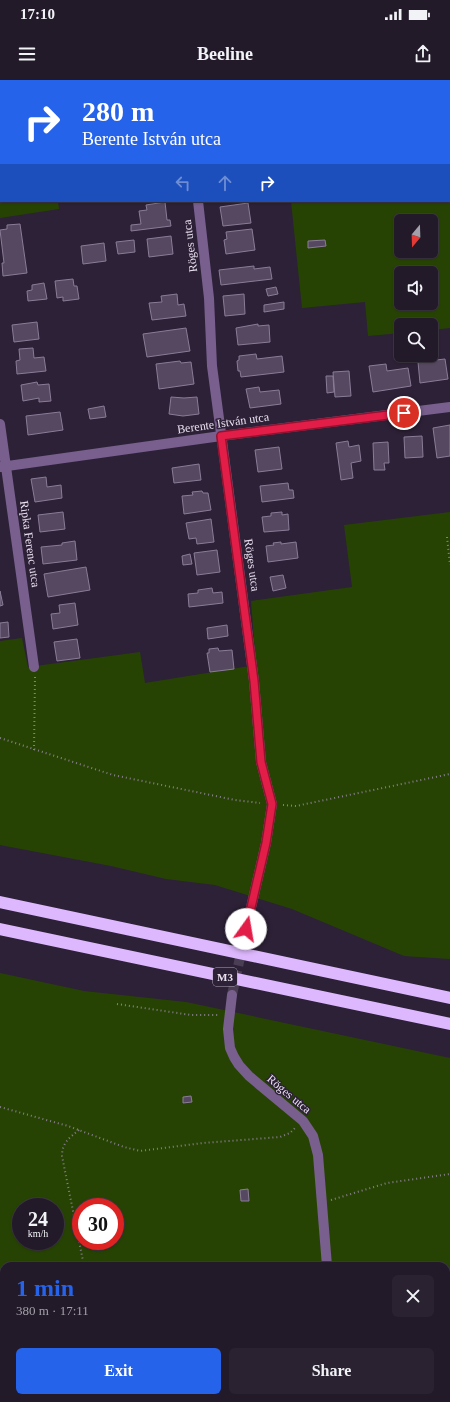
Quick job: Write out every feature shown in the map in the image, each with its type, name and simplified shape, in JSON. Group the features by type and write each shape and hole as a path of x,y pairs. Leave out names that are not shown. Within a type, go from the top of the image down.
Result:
{"highway":[{"name":"M3","path":"0,902 450,998"},
{"name":"M3","path":"0,929 450,1024"}],"street":[{"name":"Röges utca","path":"198,202 208,291 212,366 254,681 261,762 272,804 266,843 246,929"},
{"name":"Berente István utca","path":"3,466 221,436 450,407"},
{"name":"Ripka Ferenc utca","path":"0,424 3,466 34,667"},
{"name":"Röges utca","path":"232,995 228,1029 229,1044 234,1057 239,1065 258,1085 302,1121 313,1136 318,1155 327,1262"}],"path":[{"path":"447,537 450,565"},
{"path":"34,667 34,750"},
{"path":"0,738 113,775 235,800 296,806 450,774"},
{"path":"117,1004 191,1015 229,1015"},
{"path":"0,1107 68,1126 124,1147 140,1151 203,1143 280,1137 290,1133 302,1121"},
{"path":"79,1130 69,1138 65,1144 62,1149 62,1156 83,1262"},
{"path":"322,1203 387,1183 450,1174"}],"green space":[{"path":"0,202 58,202 59,209 0,218"},
{"path":"291,202 450,202 450,328 438,329 438,318 394,318 394,334 368,336 365,302 302,308"},
{"path":"450,512 450,959 404,956 292,909 215,885 166,879 111,866 0,845 0,641 22,638 28,667 140,652 145,683 256,665 251,601 352,587 344,525"},
{"path":"0,973 84,991 186,1002 450,1058 450,1262 0,1262"}],"building":[{"path":"165,202 167,220 170,220 171,226 131,231 131,225 141,224 139,211 147,210 146,205"},
{"path":"248,203 251,223 223,226 220,207"},
{"path":"20,224 27,273 3,276 2,263 4,263 0,230 7,229 7,225"},
{"path":"252,229 255,250 226,254 224,240 227,239 226,232"},
{"path":"171,236 173,254 149,257 147,239"},
{"path":"134,240 135,252 118,254 116,242"},
{"path":"325,240 326,246 308,248 308,241"},
{"path":"104,243 106,261 83,264 81,246"},
{"path":"254,266 254,269 270,267 272,279 221,285 219,270"},
{"path":"73,279 74,286 77,286 79,299 63,301 63,297 57,298 55,281"},
{"path":"44,283 47,299 28,301 27,291 32,290 32,285"},
{"path":"276,287 278,294 268,296 266,289"},
{"path":"177,294 178,305 184,304 186,316 152,320 149,303 162,302 161,296"},
{"path":"244,294 245,314 225,316 223,296"},
{"path":"284,302 284,309 264,312 264,305"},
{"path":"37,322 39,339 14,342 12,325"},
{"path":"258,324 258,326 269,325 270,342 238,345 236,328"},
{"path":"186,328 190,351 147,357 143,334"},
{"path":"33,348 34,358 44,357 46,371 17,374 16,361 20,360 19,349"},
{"path":"256,354 257,359 282,356 284,372 241,377 240,371 238,371 237,361 239,360 239,356"},
{"path":"445,359 448,379 420,383 418,362 438,362 438,360"},
{"path":"180,361 181,363 191,362 194,384 159,389 156,364"},
{"path":"386,364 387,371 408,368 411,386 373,392 369,366"},
{"path":"349,371 351,396 335,397 333,372"},
{"path":"326,376 333,376 334,392 327,393"},
{"path":"37,382 38,385 49,384 51,401 39,402 39,398 23,401 21,385"},
{"path":"259,387 260,392 279,390 281,404 250,408 246,389"},
{"path":"171,397 197,397 199,414 183,416 169,414"},
{"path":"104,406 106,417 90,419 88,409"},
{"path":"60,412 63,430 28,435 26,416"},
{"path":"450,425 450,456 437,458 433,428"},
{"path":"422,436 423,457 405,458 404,437"},
{"path":"348,441 349,447 359,445 361,461 351,463 353,478 341,480 336,443"},
{"path":"388,442 389,463 384,463 385,470 374,470 373,443"},
{"path":"279,447 282,469 258,472 255,450"},
{"path":"199,464 201,480 174,483 172,468"},
{"path":"46,477 47,487 61,485 62,498 35,502 31,479"},
{"path":"288,483 289,490 293,490 294,498 262,502 260,486"},
{"path":"202,491 203,493 208,493 211,510 184,514 182,496 193,495 192,492"},
{"path":"63,512 65,529 40,532 38,515"},
{"path":"282,512 282,515 288,514 289,530 264,532 262,517 271,516 271,513"},
{"path":"211,519 214,542 197,544 196,538 189,539 186,523"},
{"path":"75,541 77,560 43,564 41,547 62,545 62,543"},
{"path":"281,542 281,544 296,542 298,558 268,562 266,546"},
{"path":"217,550 220,572 197,575 194,553"},
{"path":"190,554 192,564 183,565 182,556"},
{"path":"86,567 90,590 48,597 44,574"},
{"path":"283,575 286,588 273,591 270,577"},
{"path":"212,588 213,593 222,592 223,603 189,607 188,594 198,593 198,590"},
{"path":"0,591 3,605 0,606"},
{"path":"75,603 78,625 53,629 51,614 60,613 59,605"},
{"path":"8,622 9,637 0,638 0,623"},
{"path":"227,625 228,636 208,639 207,628"},
{"path":"77,639 80,658 57,661 54,642"},
{"path":"218,648 219,651 232,650 234,669 210,672 207,653 209,653 209,649"},
{"path":"191,1096 192,1102 183,1103 183,1097"},
{"path":"248,1189 249,1201 241,1201 240,1190"}],"tunnel":[{"path":"232,995 246,929"}],"route":[{"path":"246,929 266,843 272,804 261,762 254,681 221,436 404,413"}]}
